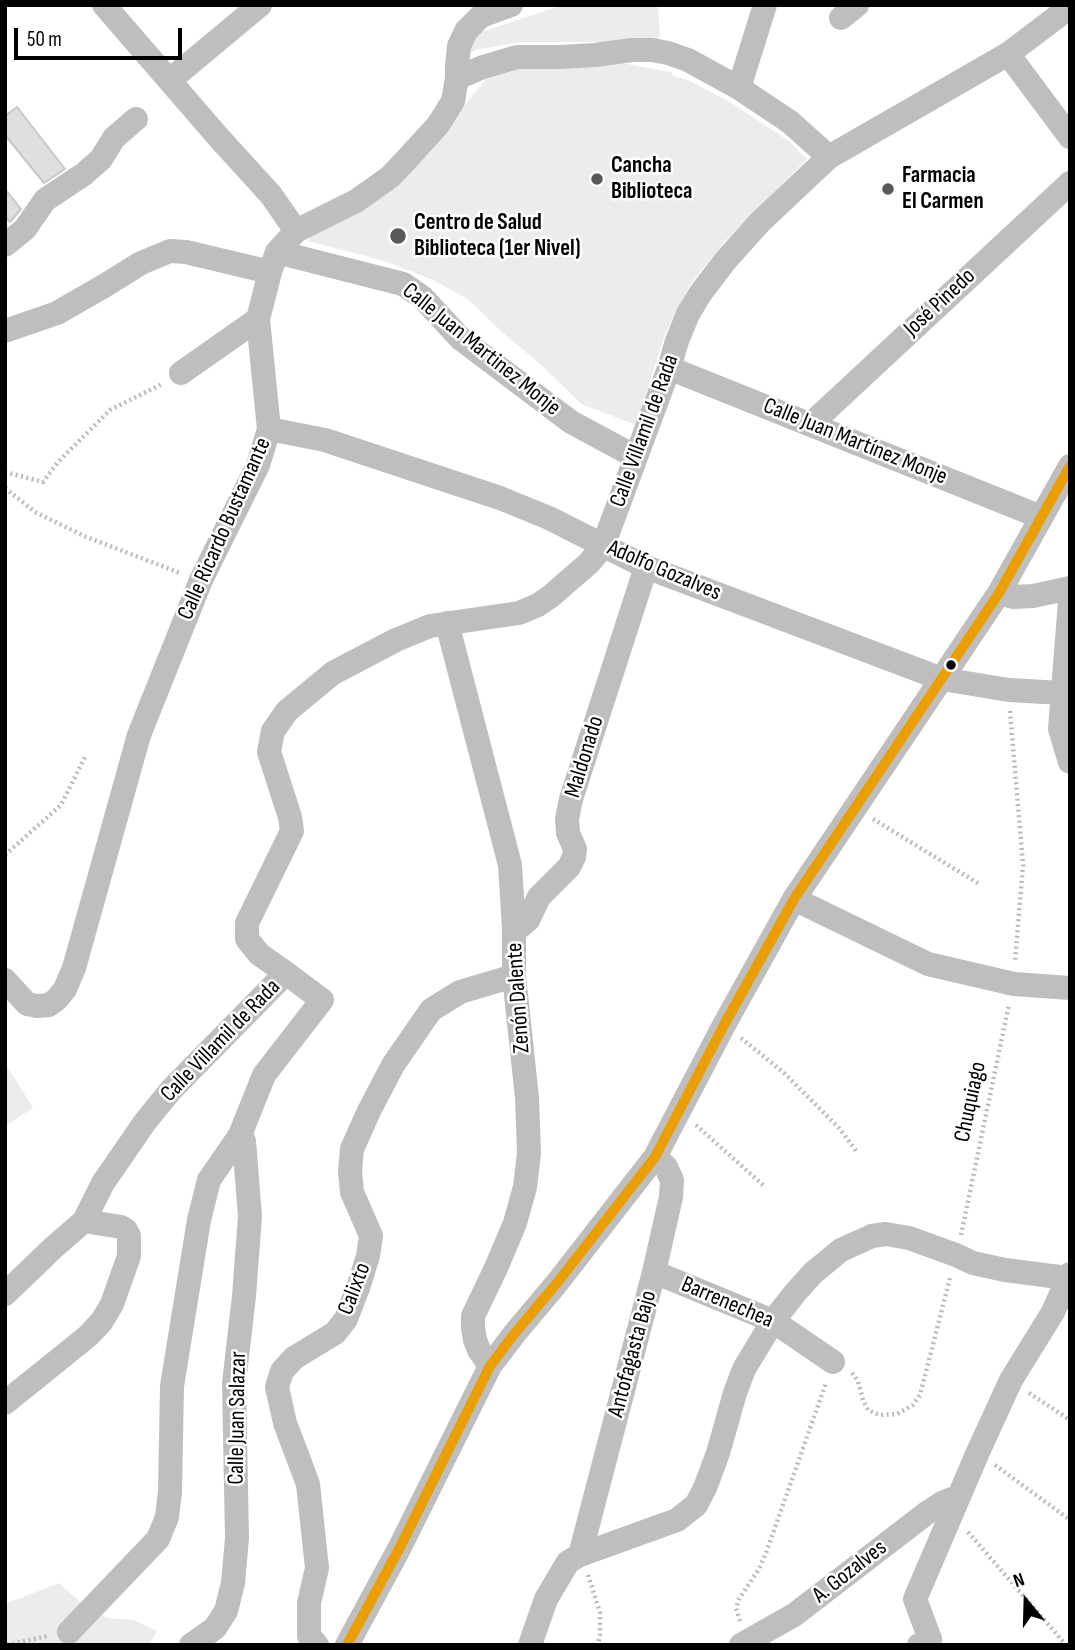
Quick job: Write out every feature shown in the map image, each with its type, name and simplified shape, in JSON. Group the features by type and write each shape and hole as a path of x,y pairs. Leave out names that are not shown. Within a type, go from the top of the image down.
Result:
{"street":[{"path":"104,5 271,195 296,231"},
{"path":"170,80 260,5"},
{"name":"Calle Ricardo Bustamante","path":"5,980 27,1004 49,1005 65,989 78,955 139,736 201,580 258,465 270,429 258,319 273,262 296,231 356,201 390,177 438,125 453,101 459,46 466,31 481,16 511,5"},
{"path":"739,88 765,5"},
{"name":"Calle Villamil de Rada","path":"85,1221 103,1183 145,1122 171,1090 286,973 259,954 247,939 247,923 292,831 269,752 273,731 287,711 333,673 396,640 429,626 519,613 560,589 589,564 603,546 688,314 713,276 760,222 829,158 1008,54 1070,8"},
{"path":"457,78 517,57 560,57 652,50 688,60 739,88 790,122 829,158"},
{"path":"1008,54 1070,137"},
{"path":"5,245 25,229 45,200 84,174 101,159 114,138 136,120"},
{"name":"José Pinedo","path":"811,424 1070,183"},
{"name":"Calle Juan Martinez Monje","path":"5,331 57,313 141,263 170,251 273,262 403,284 422,297 461,338 571,422 636,457"},
{"path":"181,373 258,319"},
{"name":"Calle Juan Martínez Monje","path":"669,368 1041,517"},
{"name":"Adolfo Gozalves","path":"270,429 325,440 500,498 548,518 646,567 942,679 1009,690 1062,694"},
{"path":"347,1645 399,1549 490,1366 655,1157 794,899 999,593 1070,466"},
{"name":"Maldonado","path":"514,928 528,920 539,897 569,867 574,857 575,849 568,833 567,819 571,799 646,567"},
{"path":"999,593 1013,597 1033,596 1070,588"},
{"path":"1070,601 1062,694 1070,762"},
{"name":"Zenón Dalente","path":"447,623 510,865 514,976 527,1098 529,1153 526,1187 515,1223 473,1317 475,1340 490,1366"},
{"path":"794,899 928,964 1014,984 1070,988"},
{"path":"69,1632 158,1539 167,1517 172,1386 199,1220 209,1180 240,1135 264,1075 322,1000 286,973"},
{"name":"Calixto","path":"317,1645 309,1636 309,1603 317,1568 307,1485 285,1423 277,1387 279,1379 282,1371 294,1358 335,1333 346,1319 358,1287 371,1236 352,1192 352,1149 393,1065 431,1010 460,992 514,976"},
{"name":"Calle Juan Salazar","path":"191,1645 215,1628 226,1611 233,1583 237,1538 234,1383 250,1216 244,1141 240,1135"},
{"name":"Antofagasta Bajo","path":"580,1555 654,1272 673,1186 666,1167 655,1157"},
{"path":"5,1294 85,1221 121,1227 129,1236 129,1256 112,1304 102,1321 88,1336 5,1403"},
{"path":"530,1645 546,1599 568,1562 580,1555 677,1520 696,1505 718,1452 744,1368 773,1321 827,1260 841,1250 872,1236 886,1234 909,1238 974,1263 1005,1270 1069,1276 1053,1312 1011,1380 915,1599 930,1640 919,1645"},
{"name":"Barrenechea","path":"654,1272 773,1321 833,1362"},
{"name":"A. Gozalves","path":"747,1642 794,1615 928,1512 951,1499 955,1506"}],"path":[{"path":"5,472 43,482 58,461 110,410 181,373"},
{"path":"5,488 35,512 84,536 201,580"},
{"name":"Chuquiago","path":"833,1362 853,1374 869,1410 880,1415 897,1414 905,1410 913,1405 920,1395 956,1255 1014,984 1023,865 1009,690"},
{"path":"5,855 61,805 85,757"},
{"path":"854,808 981,885"},
{"path":"724,1025 783,1072 839,1128 857,1152"},
{"path":"679,1110 764,1186"},
{"path":"747,1642 736,1608 771,1542 833,1362"},
{"path":"1011,1380 1070,1420"},
{"path":"978,1452 1070,1520"},
{"path":"955,1506 1066,1645"},
{"path":"580,1555 600,1613 598,1645"},
{"path":"7,1645 69,1632"}],"shaded area":[{"path":"562,5 658,5 660,35 656,42 521,42 475,50 465,56 470,36"},
{"path":"616,62 671,72 674,76 690,81 733,104 789,141 807,159 724,242 690,285 665,334 636,425 581,404 468,299 433,280 384,261 308,241 323,222 449,124 493,71"},
{"path":"5,1063 33,1108 5,1126"},
{"path":"59,1583 88,1609 108,1618 134,1620 157,1631 149,1645 5,1645 5,1604"}],"building":[{"path":"17,107 65,169 44,183 5,135 5,116"},
{"path":"5,189 21,209 10,222 5,216"}],"transit line":[{"path":"347,1645 399,1549 490,1366 655,1157 794,899 999,593 1070,466"}],"place":[{"name":"Cancha Biblioteca","path":"597,179"},
{"name":"Farmacia El Carmen","path":"888,189"},
{"name":"Centro de Salud Biblioteca (1er Nivel)","path":"398,236"}]}
